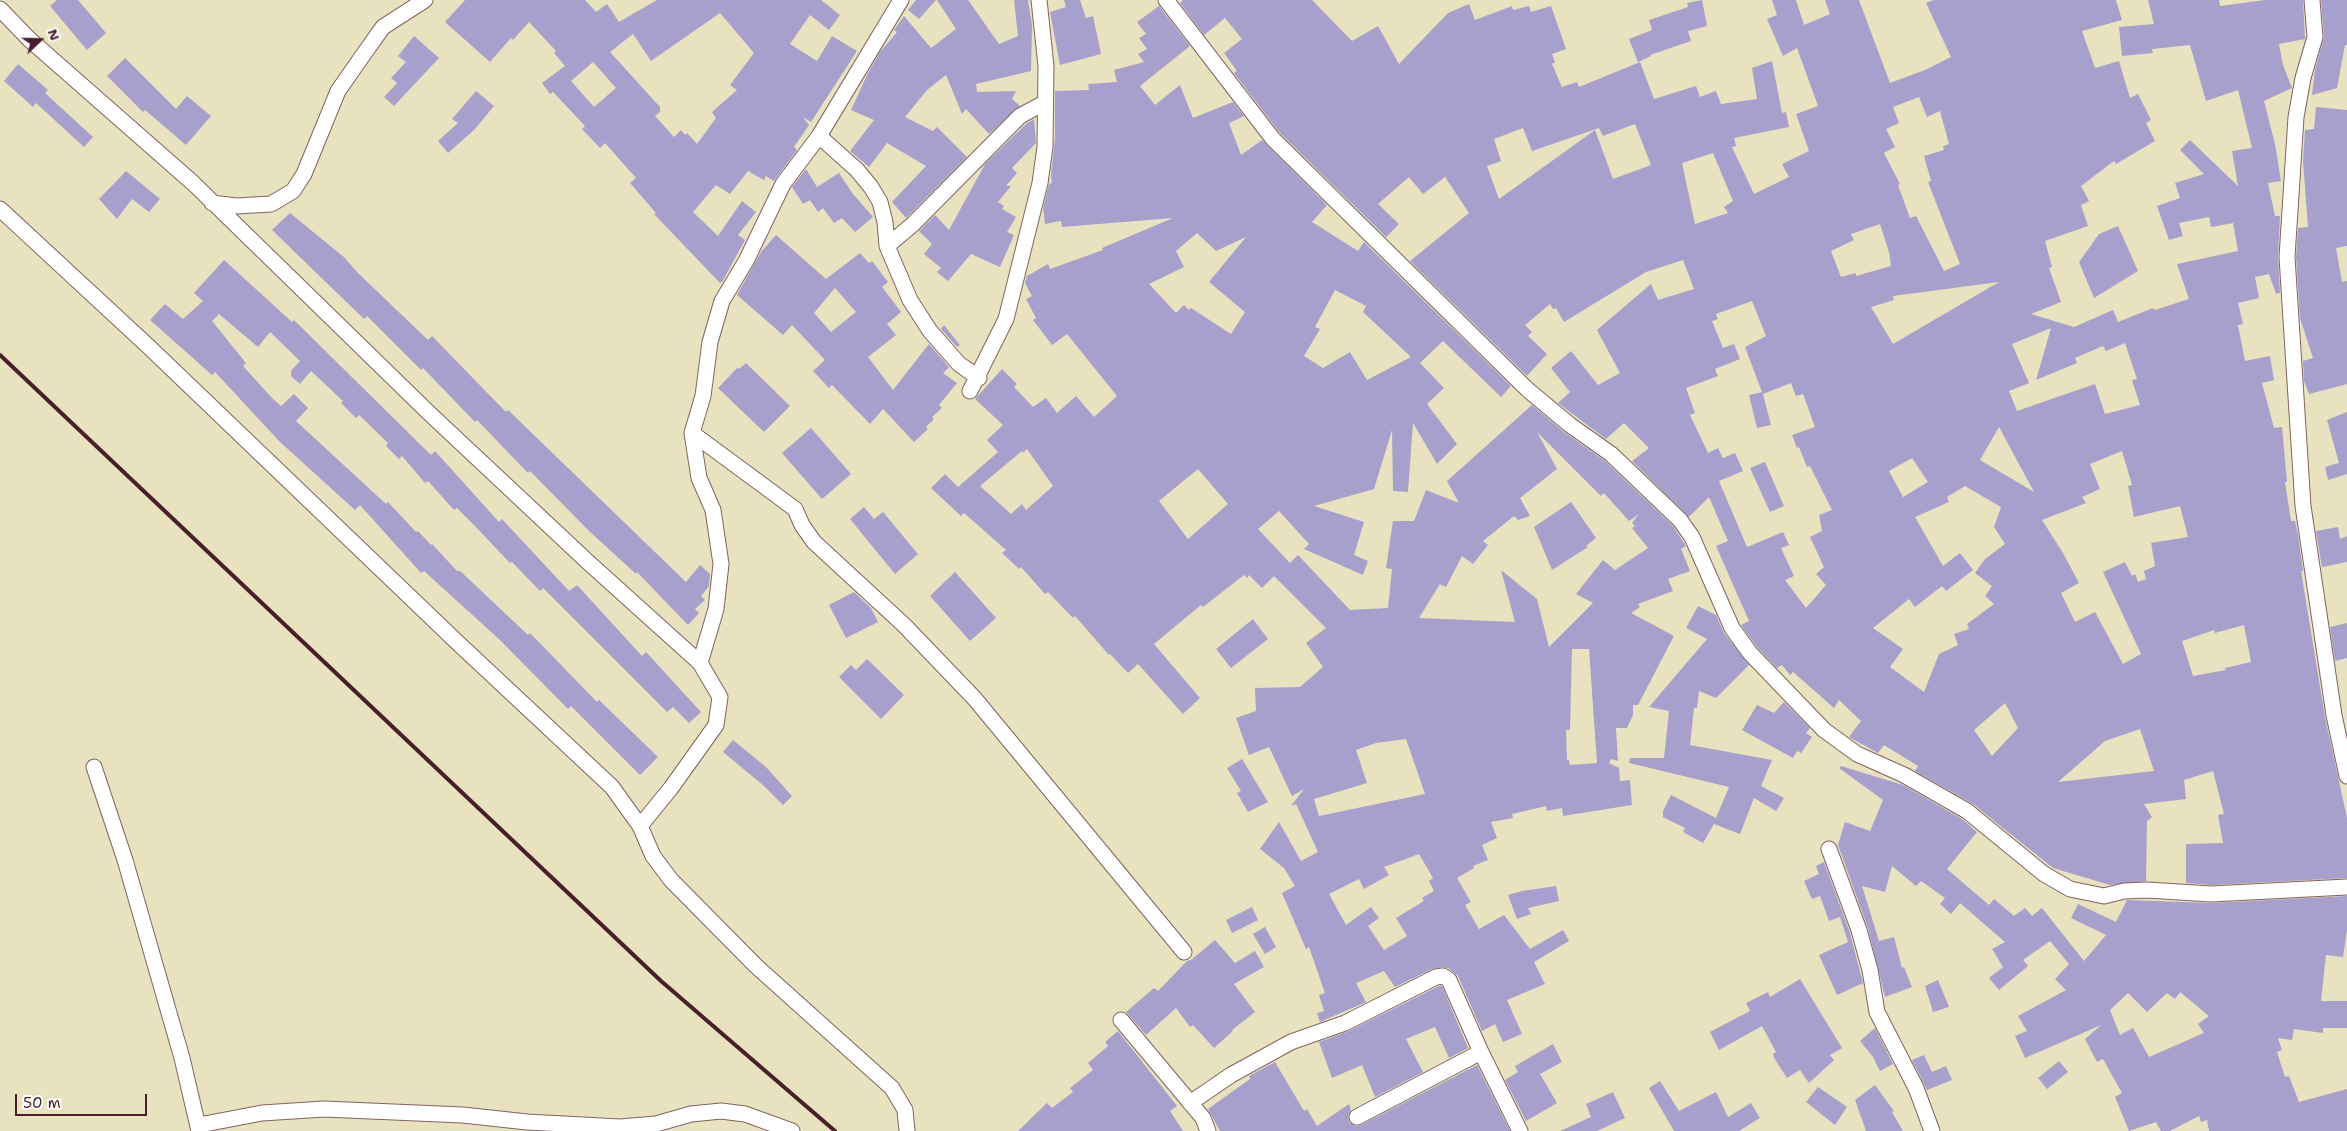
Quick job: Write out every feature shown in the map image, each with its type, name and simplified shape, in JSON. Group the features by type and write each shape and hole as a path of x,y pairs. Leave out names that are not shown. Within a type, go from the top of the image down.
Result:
{"street":[{"path":"212,203 236,206 271,204 293,191 304,174 338,91 360,58 383,27 425,0"},
{"path":"700,663 716,609 721,564 713,510 699,478 692,433 703,396 710,342 722,301 746,261 783,184 819,136 901,0"},
{"path":"819,136 857,170 871,187 882,209 887,246 910,300 930,331 975,384 1006,319 1040,183 1045,147 1044,103 1046,66 1039,0"},
{"path":"1166,0 1273,139 1528,390 1610,454 1680,520 1692,537 1732,628 1750,653 1824,730 1856,754 1904,775 1967,811 2038,869 2070,889 2104,896 2132,891 2211,894 2347,887"},
{"path":"2312,0 2314,37 2303,78 2296,117 2287,257 2303,506 2334,715 2347,776"},
{"path":"0,9 29,39 140,134 429,413 589,564 700,663 720,697 716,725 671,788 640,826"},
{"path":"887,246 912,225 1020,116 1044,103"},
{"path":"0,209 148,346 612,787 640,826 653,856 670,880 756,966 892,1088 905,1110 907,1131"},
{"path":"692,433 795,509 802,525 814,542 904,624 975,699 1184,952"},
{"path":"94,767 125,860 199,1128 262,1113 324,1109 620,1127 656,1124 691,1114 721,1111 745,1114 792,1131"},
{"path":"1829,850 1859,930 1870,970 1877,1012 1916,1088 1932,1131"},
{"path":"1190,1103 1231,1075 1291,1042 1345,1023 1436,977 1443,976 1449,980 1481,1052 1520,1131"},
{"path":"1121,1020 1203,1118 1208,1131"},
{"path":"1357,1117 1440,1071 1481,1052"}],"building":[{"path":"57,0 78,0 106,33 87,50 50,6"},
{"path":"465,0 585,0 596,12 607,4 619,22 657,0 821,0 840,15 829,30 810,15 790,44 817,61 832,36 857,51 811,122 803,117 809,125 794,147 797,150 774,181 766,176 764,180 748,171 730,194 716,185 693,212 718,236 742,201 756,212 738,235 745,240 720,283 654,214 656,213 630,183 636,178 605,143 600,148 582,129 585,126 553,92 550,94 542,83 565,66 554,53 556,51 529,22 513,40 511,38 490,62 445,22","holes":["720,13 754,53 730,85 737,90 712,112 716,118 697,144 687,133 685,135 681,130 674,137 655,116 660,112 660,107 610,52 633,34 651,61","593,62 616,88 594,107 571,81"]},
{"path":"916,0 936,0 919,19 908,10"},
{"path":"937,0 968,0 999,44 1018,36 1014,0 1028,0 1032,25 1031,71 976,84 977,92 1016,91 1012,99 1020,106 989,134 966,109 962,114 946,75 927,90 905,117 933,131 937,127 967,157 906,218 892,202 926,166 887,143 869,167 850,151 874,120 851,110 868,73 880,52 897,32 894,30 904,16 931,48 956,29"},
{"path":"1064,0 1080,0 1086,18 1093,16 1101,54 1060,65 1050,12 1066,7"},
{"path":"1183,0 1312,0 1352,41 1378,26 1399,64 1448,13 1469,4 1475,20 1512,6 1513,10 1529,6 1531,12 1551,6 1566,49 1552,54 1555,62 1552,64 1562,87 1577,82 1579,87 1640,62 1654,99 1696,86 1700,97 1716,91 1721,104 1757,99 1752,68 1772,61 1782,113 1786,112 1789,127 1734,138 1736,146 1732,147 1754,194 1789,177 1782,164 1809,151 1796,114 1818,106 1797,48 1783,56 1767,19 1777,15 1772,0 1796,0 1804,25 1830,14 1825,0 1859,0 1890,83 1925,70 1951,57 1926,3 1934,0 2116,0 2122,20 2082,31 2095,68 2119,61 2130,98 2138,94 2151,120 2146,123 2155,141 2116,164 2114,161 2081,186 2089,201 2081,205 2088,226 2045,241 2052,267 2049,268 2061,302 2031,314 2074,327 2113,310 2118,322 2153,308 2155,310 2189,299 2177,264 2238,251 2233,223 2211,227 2209,217 2179,223 2183,236 2169,240 2157,206 2180,198 2175,183 2204,174 2180,150 2190,140 2238,186 2232,151 2252,148 2238,90 2206,101 2190,45 2152,49 2153,53 2122,56 2119,27 2154,24 2148,0 2219,0 2220,6 2265,0 2303,0 2305,39 2279,44 2283,65 2292,88 2264,101 2275,144 2281,181 2268,183 2275,216 2280,216 2278,257 2280,293 2276,294 2269,274 2255,277 2259,298 2238,303 2243,324 2238,325 2245,361 2270,356 2274,380 2262,383 2274,428 2282,427 2287,482 2285,482 2291,521 2295,521 2298,535 2303,571 2301,571 2325,717 2347,818 2347,878 2211,885 2186,883 2186,844 2223,843 2218,815 2224,814 2213,771 2184,780 2186,799 2144,804 2152,817 2147,821 2146,881 2110,885 2053,868 1973,804 1915,771 1918,766 1884,745 1878,753 1849,737 1861,721 1839,700 1834,708 1793,672 1790,675 1782,665 1777,668 1757,647 1741,625 1749,621 1716,546 1728,541 1709,497 1689,517 1632,461 1649,448 1624,423 1606,439 1558,403 1570,392 1551,368 1571,351 1598,385 1620,373 1597,330 1651,284 1658,300 1694,289 1683,260 1646,272 1564,322 1556,308 1553,309 1550,304 1525,325 1532,332 1528,336 1547,354 1527,376 1410,261 1469,213 1445,177 1423,194 1409,177 1378,204 1399,224 1386,237 1280,133 1234,73 1237,71 1224,53 1242,39 1225,18 1204,35 1180,3","holes":["1919,97 1927,117 1940,111 1949,144 1943,146 1944,150 1924,156 1931,181 1928,182 1960,264 1944,271 1916,216 1910,218 1898,185 1900,184 1884,153 1895,147 1886,129 1899,123 1893,107","1635,124 1651,165 1613,179 1595,130 1499,199 1487,166 1501,161 1494,139 1523,128 1532,151 1599,128 1603,136","1713,153 1733,201 1724,207 1728,213 1695,224 1682,163","1880,224 1889,252 1891,266 1856,276 1856,273 1841,277 1831,251 1854,240 1851,234","1999,282 1893,344 1871,307 1894,300 1893,296","1752,301 1766,336 1745,347 1762,392 1749,395 1757,428 1771,425 1763,394 1791,383 1796,396 1803,394 1815,427 1792,435 1807,467 1810,466 1832,510 1819,515 1822,531 1810,537 1824,567 1816,574 1826,585 1806,608 1785,580 1794,576 1781,548 1789,545 1783,532 1747,547 1719,481 1743,471 1735,453 1723,458 1718,448 1708,453 1690,415 1695,413 1686,388 1718,376 1715,369 1740,359 1734,344 1723,348 1712,321 1718,319 1716,314","2051,328 2036,380 2077,363 2075,358 2103,346 2106,351 2125,343 2137,379 2132,380 2140,405 2105,414 2095,384 2017,411 2009,391 2029,383 2012,344","1999,427 2034,492 1980,460","2122,451 2132,485 2128,486 2134,517 2180,506 2188,537 2151,543 2155,566 2144,571 2146,579 2138,582 2135,574 2132,576 2125,562 2103,572 2141,654 2123,664 2095,612 2075,622 2061,593 2079,583 2042,520 2086,503 2082,497 2100,489 2090,464","1912,458 1928,482 1903,497 1889,471","1965,486 2001,507 1994,527 2005,544 1985,559 1975,573 1992,586 1985,596 1994,604 1967,624 1969,629 1954,634 1958,645 1939,654 1924,692 1890,667 1903,649 1873,628 1909,599 1915,607 1942,586 1946,591 1973,570 1960,553 1943,566 1915,517 1949,502 1947,497","2244,625 2251,662 2225,668 2226,670 2193,676 2182,641 2214,630 2215,633","2005,703 2018,728 1992,756 1974,730","2140,729 2154,771 2058,782 2105,741"]},
{"path":"1702,0 1707,26 1688,31 1691,41 1650,55 1638,62 1629,39 1652,30 1649,20 1688,7 1687,3"},
{"path":"2321,0 2347,0 2347,45 2345,45 2337,88 2312,95 2315,70 2324,37"},
{"path":"1159,6 1190,46 1140,86 1155,105 1180,85 1193,118 1233,102 1244,116 1229,123 1241,155 1262,140 1327,205 1312,222 1358,251 1364,242 1511,386 1501,397 1443,341 1420,363 1444,388 1427,404 1457,444 1437,464 1413,423 1408,492 1393,491 1392,430 1374,489 1314,506 1364,522 1354,555 1368,561 1363,575 1304,549 1309,544 1279,511 1258,529 1290,563 1298,555 1350,610 1388,608 1392,569 1386,568 1393,521 1414,521 1426,490 1459,503 1447,481 1532,405 1564,432 1605,461 1673,526 1686,546 1681,549 1690,571 1668,579 1673,591 1638,604 1640,607 1631,613 1674,636 1638,705 1633,705 1633,715 1627,728 1616,728 1618,761 1611,759 1609,763 1619,768 1620,781 1630,780 1632,805 1563,816 1562,808 1547,811 1546,806 1512,814 1513,818 1491,822 1497,838 1482,845 1488,860 1473,866 1474,868 1457,878 1471,902 1465,905 1479,929 1504,915 1530,949 1563,930 1569,941 1534,962 1545,984 1507,1000 1522,1034 1503,1042 1495,1024 1482,1031 1458,976 1448,968 1442,967 1432,969 1395,987 1384,971 1356,983 1366,1002 1320,1022 1317,1013 1324,1011 1319,995 1325,993 1309,947 1306,949 1282,893 1295,886 1284,868 1260,849 1279,822 1301,861 1318,852 1296,804 1291,806 1304,789 1292,796 1269,747 1249,755 1236,718 1256,711 1255,688 1300,687 1323,667 1306,643 1326,628 1274,576 1262,588 1249,575 1247,578 1244,575 1203,607 1201,605 1154,644 1200,698 1183,714 1138,664 1128,673 1109,655 1075,616 1073,618 1048,592 1045,594 1021,567 1019,569 1002,553 1006,550 964,513 961,516 931,488 945,474 958,487 998,452 987,440 1003,425 975,399 1002,369 1017,384 1014,387 1033,407 1046,398 1057,413 1076,396 1094,417 1117,396 1067,334 1052,345 1033,320 1036,318 1026,299 1032,296 1025,283 1027,276 1048,264 1050,269 1103,250 1102,248 1173,218 1062,227 1061,221 1045,224 1043,208 1049,184 1052,183 1051,175 1055,138 1055,91 1089,90 1088,84 1117,82 1114,70 1144,62 1138,54 1147,49 1139,38 1146,34 1137,22","holes":["1197,233 1216,251 1246,237 1209,282 1245,312 1231,334 1191,308 1189,310 1184,305 1176,313 1149,284 1184,267 1176,251","1335,290 1366,306 1363,312 1411,357 1367,380 1350,352 1323,368 1304,356 1320,329 1315,327","1537,432 1601,496 1604,493 1629,521 1639,514 1632,523 1635,526 1632,528 1648,548 1615,570 1603,560 1576,594 1593,603 1549,647 1537,599 1501,570 1515,622 1419,618 1440,584 1446,587 1462,556 1473,564 1488,545 1483,541 1514,516 1518,520 1530,516 1520,498 1557,469","1027,449 1053,486 1026,510 1022,504 1011,514 980,486 1022,451 1023,453","1198,469 1228,504 1188,539 1159,501","1572,649 1589,649 1597,763 1570,765 1569,760 1567,760 1566,730 1570,730","1406,739 1425,794 1319,816 1314,799 1367,783 1356,750 1376,743","1419,854 1433,878 1429,881 1434,891 1422,898 1424,901 1396,918 1407,936 1384,950 1368,926 1379,918 1371,907 1346,925 1329,894 1359,879 1364,889 1389,875 1384,867"]},
{"path":"414,36 439,58 394,106 384,97 397,83 391,78 406,62 398,56"},
{"path":"125,58 176,109 187,96 211,116 186,145 145,110 143,112 107,76"},
{"path":"18,64 48,90 45,93 93,137 84,147 36,103 33,107 4,81"},
{"path":"476,91 494,106 474,130 448,153 438,141 458,123 452,119"},
{"path":"2316,107 2347,110 2347,246 2336,248 2342,282 2347,281 2347,384 2309,394 2304,381 2303,361 2313,358 2300,318 2296,257 2298,228 2308,227 2303,161 2305,130 2314,129"},
{"path":"1034,119 1036,143 1012,168 1017,173 1006,186 1011,186 998,202 1004,206 1002,209 1016,217 1007,232 1014,235 1000,267 971,254 948,281 937,272 941,268 924,254 932,244 919,231 935,215 949,230 985,164 1026,124"},
{"path":"806,169 817,187 839,173 853,194 873,217 855,232 842,218 834,223 823,208 818,212 810,200 803,204 792,187"},
{"path":"126,171 160,199 149,212 132,199 117,219 99,199"},
{"path":"290,213 345,258 357,272 428,340 432,336 506,412 508,410 686,582 700,565 710,574 709,586 701,596 705,600 695,609 699,613 688,625 637,572 636,574 588,530 530,471 528,473 477,420 475,422 423,368 421,370 367,316 364,319 272,230"},
{"path":"2118,226 2138,271 2094,298 2079,262 2099,234"},
{"path":"776,235 826,279 860,253 869,263 872,261 888,282 882,287 901,312 887,324 896,335 868,357 893,390 929,344 949,367 943,373 957,383 939,405 942,408 932,417 934,419 926,427 928,429 914,442 883,409 870,424 832,385 829,388 813,371 825,360 792,325 783,335 737,295 761,252","holes":["835,288 856,312 831,332 814,313"]},
{"path":"224,260 292,322 294,320 431,455 435,451 499,522 502,519 569,591 577,585 642,656 646,652 701,712 689,723 673,707 667,712 543,588 540,591 512,562 510,563 457,508 454,510 428,481 425,483 402,456 399,459 386,446 388,443 359,415 356,418 341,403 343,401 311,371 300,384 291,376 291,371 300,361 270,332 258,347 219,314 212,321 246,363 243,366 272,398 281,406 294,394 308,408 296,421 386,504 388,502 458,572 459,570 528,635 530,633 597,702 599,700 658,757 640,775 571,706 568,709 500,640 424,571 421,573 360,505 355,510 280,442 215,372 212,375 150,320 165,304 183,319 203,301 194,293"},
{"path":"944,325 960,345 957,347 941,329"},
{"path":"746,363 790,406 764,432 718,388 737,368 739,369"},
{"path":"2347,412 2347,474 2328,480 2325,467 2339,463 2327,420"},
{"path":"811,428 851,474 822,499 782,453"},
{"path":"1765,462 1784,506 1770,512 1750,468"},
{"path":"1571,502 1596,538 1586,546 1588,547 1552,570 1534,527"},
{"path":"864,507 874,519 883,512 918,554 895,574 850,519"},
{"path":"2338,527 2340,539 2347,536 2347,562 2322,567 2316,531"},
{"path":"955,572 996,618 970,641 930,596"},
{"path":"854,592 871,608 878,622 846,638 829,605"},
{"path":"1698,606 1716,615 1724,633 1749,665 1716,698 1699,691 1697,708 1694,708 1690,745 1772,760 1761,786 1784,798 1776,811 1754,798 1740,834 1714,824 1715,822 1703,843 1683,832 1685,828 1663,817 1663,811 1671,795 1716,818 1729,787 1629,763 1630,758 1664,758 1669,711 1649,707 1707,639 1686,628"},
{"path":"1253,619 1268,639 1231,668 1216,649"},
{"path":"2347,623 2347,658 2335,661 2330,627"},
{"path":"867,659 904,695 881,719 839,677 851,665 856,670"},
{"path":"1784,702 1810,728 1806,733 1812,737 1801,753 1797,751 1793,758 1742,730 1757,705 1774,713"},
{"path":"733,740 766,767 792,796 783,805 764,786 723,752"},
{"path":"1242,759 1268,802 1248,812 1237,793 1241,791 1227,768"},
{"path":"1841,766 1903,785 1962,819 1977,832 1947,869 1989,905 1994,899 2014,916 2025,908 2032,916 2042,908 2084,961 2106,935 2071,918 2078,904 2116,922 2127,900 2211,903 2347,896 2347,930 2343,957 2326,955 2321,1001 2347,1001 2347,1028 2323,1028 2323,1033 2294,1029 2292,1040 2278,1038 2282,1050 2277,1052 2285,1077 2289,1076 2299,1102 2347,1089 2347,1131 2209,1131 2207,1120 2201,1122 2199,1116 2170,1131 2161,1131 2156,1122 2129,1131 2115,1097 2122,1093 2103,1059 2097,1062 2085,1039 2101,1025 2025,1058 2015,1036 2027,1031 2018,1016 2066,990 2055,979 2069,964 2050,941 2023,960 2028,966 1999,990 1989,978 2003,967 1992,949 2005,942 1960,903 1951,914 1940,904 1945,898 1921,881 1916,886 1892,866 1885,892 1862,886 1879,941 1894,937 1902,968 1904,967 1912,987 1885,997 1868,928 1838,845 1845,822 1870,831 1883,800 1839,768","holes":["2180,992 2209,1016 2198,1024 2204,1033 2149,1057 2133,1028 2120,1035 2110,1010 2128,993 2147,1012 2167,993 2175,999"]},
{"path":"1824,862 1850,933 1863,983 1837,995 1819,955 1848,942 1840,917 1829,921 1820,896 1812,899 1804,881 1819,874 1816,866"},
{"path":"1556,886 1559,901 1528,908 1531,914 1517,919 1508,895"},
{"path":"1252,907 1258,920 1232,933 1226,920"},
{"path":"1265,927 1276,947 1265,954 1253,934"},
{"path":"1215,940 1235,963 1255,951 1264,967 1234,984 1255,1012 1232,1030 1214,1048 1193,1025 1190,1027 1176,1008 1146,1035 1126,1012 1154,988 1158,991 1187,961 1191,960"},
{"path":"1800,979 1842,1048 1830,1055 1834,1060 1809,1083 1800,1070 1787,1078 1774,1058 1773,1054 1776,1052 1762,1026 1719,1050 1710,1032 1750,1011 1746,1003 1768,992 1770,997"},
{"path":"1938,980 1949,1007 1933,1012 1925,986"},
{"path":"1442,986 1468,1048 1449,1058 1435,1027 1406,1039 1423,1072 1375,1097 1362,1065 1332,1078 1319,1042 1349,1031"},
{"path":"1875,1028 1893,1064 1880,1071 1873,1057 1860,1041"},
{"path":"1118,1031 1177,1106 1170,1111 1183,1131 1018,1131 1047,1103 1052,1108 1073,1092 1070,1088 1093,1070 1088,1063 1108,1046 1105,1042"},
{"path":"1553,1044 1562,1062 1540,1074 1557,1103 1526,1121 1505,1080 1518,1072 1515,1066"},
{"path":"1924,1055 1932,1072 1946,1066 1952,1080 1927,1090 1912,1060"},
{"path":"2059,1061 2068,1072 2047,1089 2038,1078"},
{"path":"1275,1062 1304,1111 1307,1109 1317,1126 1349,1104 1351,1110 1348,1116 1349,1122 1356,1126 1361,1125 1477,1065 1510,1131 1220,1131 1208,1109 1250,1079 1249,1076"},
{"path":"1660,1081 1679,1111 1716,1092 1728,1117 1751,1103 1760,1118 1739,1131 1674,1131 1649,1088"},
{"path":"1875,1085 1894,1111 1892,1112 1903,1131 1866,1131 1855,1100"},
{"path":"1818,1087 1847,1107 1835,1125 1806,1102"},
{"path":"1613,1092 1625,1118 1597,1131 1560,1131 1591,1117 1586,1104"}],"railway":[{"path":"0,355 661,981 835,1131"}]}
